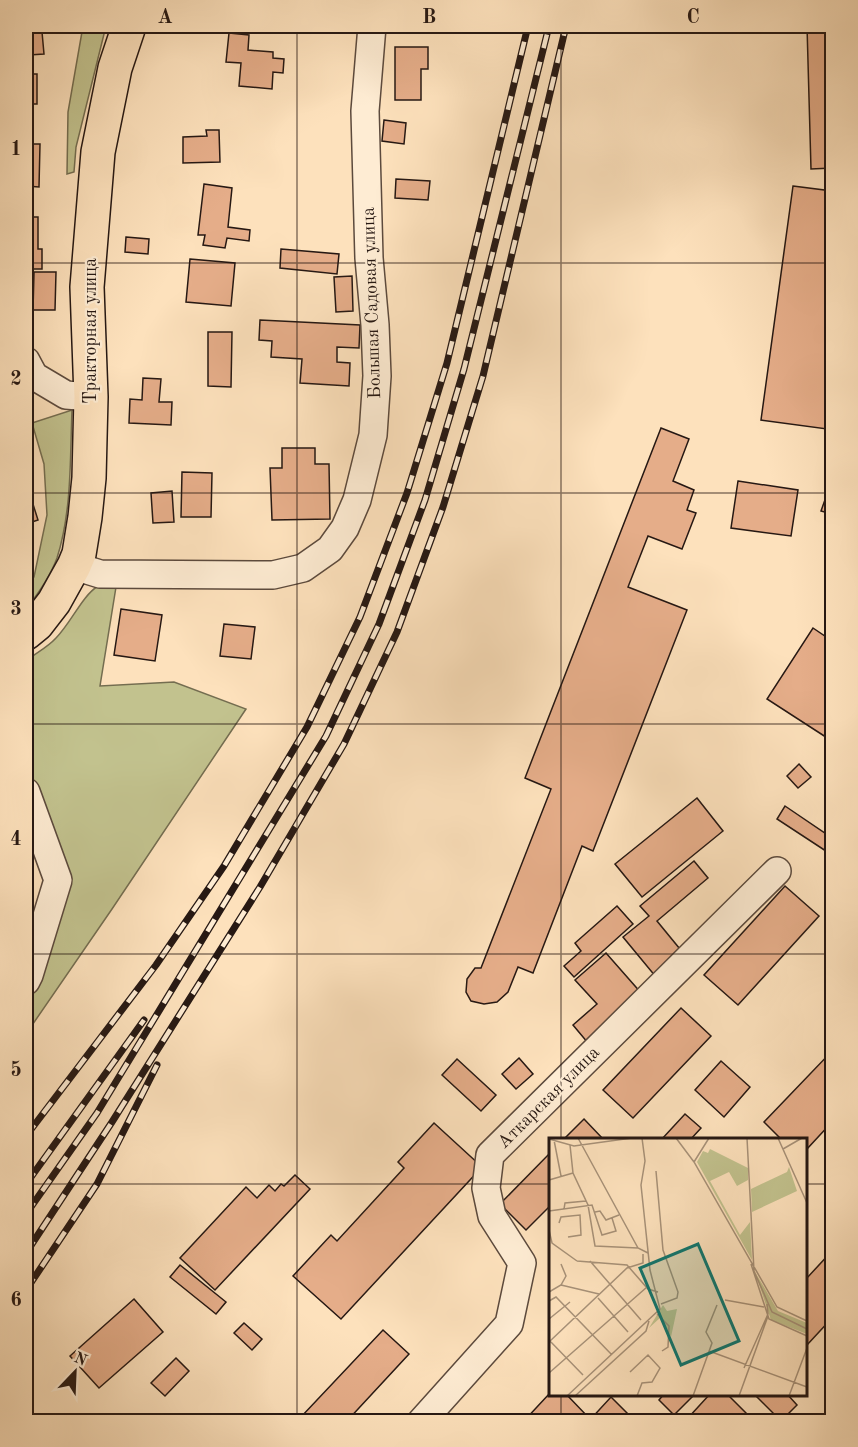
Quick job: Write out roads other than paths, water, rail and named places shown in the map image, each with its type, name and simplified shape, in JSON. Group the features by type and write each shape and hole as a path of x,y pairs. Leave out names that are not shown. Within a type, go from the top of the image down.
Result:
{"main road":[{"name":"Тракторная улица","path":"74,566 79,554 86,518 89,478 91,397 87,287 98,152 115,68 129,26"},
{"path":"26,633 37,624 54,602 74,566"}],"street":[{"name":"Большая Садовая улица","path":"74,566 100,574 273,575 303,568 330,549 345,528 357,500 374,435 377,376 369,258 366,122 372,26"},
{"path":"26,361 33,376 66,395 91,397"},
{"path":"26,981 58,880 29,805"},
{"name":"Аткарская улица","path":"429,1419 509,1324 522,1263 492,1216 486,1188 490,1155 777,871"}],"railway":[{"path":"26,1136 156,965 224,866 307,727 360,617 407,493 447,363 528,26"},
{"path":"26,1214 97,1113 326,736 379,624 425,500 464,369 549,26"},
{"path":"26,1253 112,1122 260,887 344,744 397,632 443,507 483,376 566,26"},
{"path":"26,1184 144,1020"},
{"path":"26,1290 97,1184 157,1065"}]}
